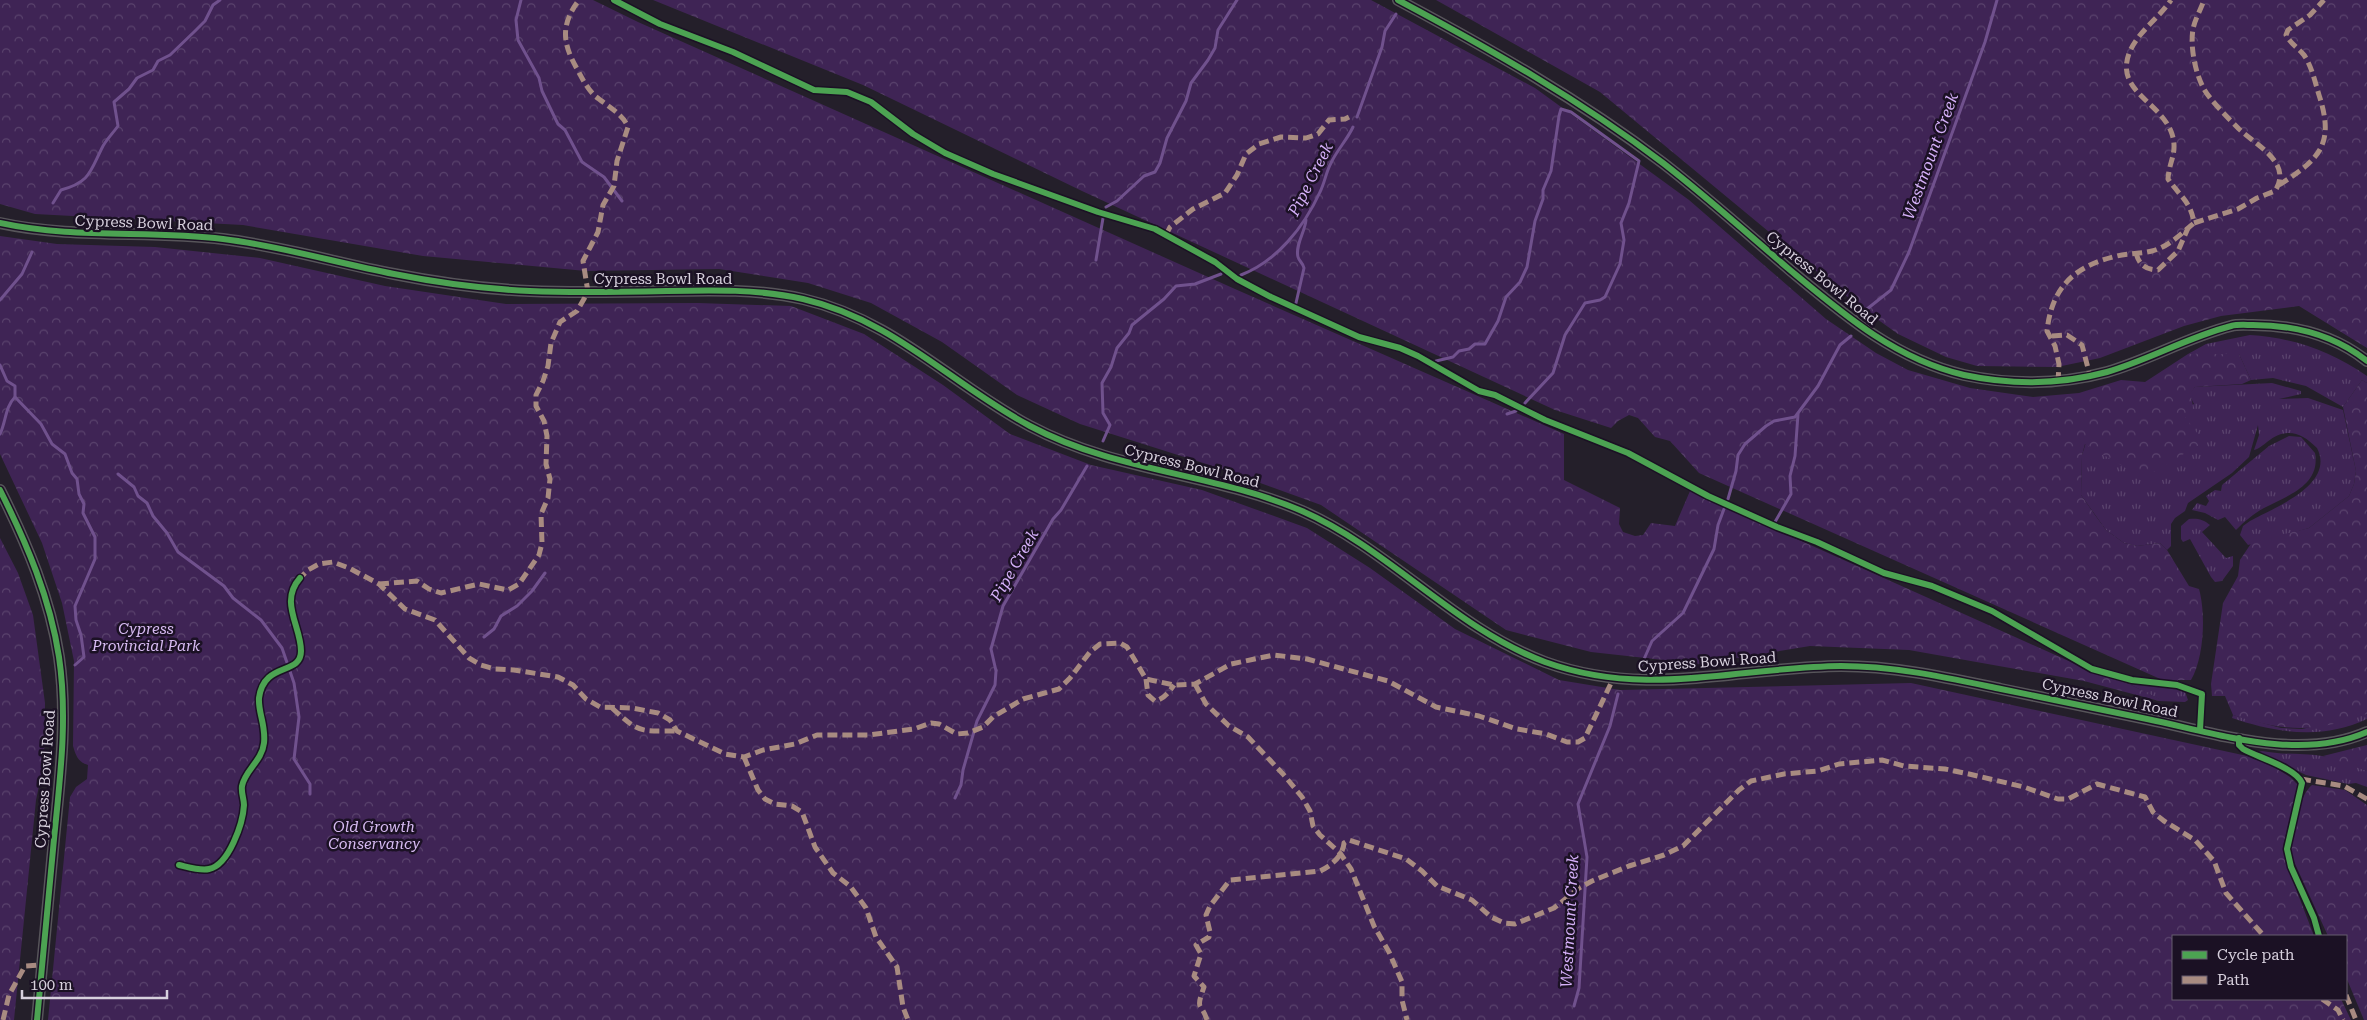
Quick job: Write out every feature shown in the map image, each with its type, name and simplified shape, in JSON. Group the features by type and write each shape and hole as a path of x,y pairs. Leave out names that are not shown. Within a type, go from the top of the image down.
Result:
{"street":[{"name":"Cypress Bowl Road","path":"1398,0 1517,66 1617,130 1702,194 1853,322 1896,349 1936,367 1984,379 2007,382 2058,382 2107,372 2234,325 2270,325 2303,329 2332,341 2367,361"},
{"name":"Cypress Bowl Road","path":"0,223 70,233 166,235 231,240 398,275 486,289 588,292 745,292 790,296 817,303 844,312 894,336 1000,408 1076,448 1107,458 1253,493 1306,513 1359,543 1481,631 1538,659 1591,675 1656,681 1810,668 1872,667 1954,679 2239,738 2289,744 2328,744 2353,738 2367,732"},
{"name":"Cypress Bowl Road","path":"0,490 38,574 54,629 62,685 64,715 61,770 36,1020"}],"green space":[{"path":"0,0 593,0 638,22 1235,289 1564,434 1564,480 1620,508 1619,524 1623,532 1635,536 1643,535 1651,523 1675,526 1690,491 2082,667 2129,684 2160,699 2159,701 2084,681 1909,650 1810,646 1700,664 1591,652 1506,630 1321,505 1219,468 1080,424 1017,395 942,342 871,303 808,283 719,269 586,271 423,256 243,225 35,214 0,204"},
{"path":"653,0 1371,0 1535,88 1689,200 1826,319 1876,353 1908,370 1970,388 2033,397 2079,393 2121,380 2145,382 2188,354 2239,354 2251,380 2242,384 2195,387 2190,394 2193,404 2192,410 2185,417 2204,442 2143,478 2085,444 2082,455 2081,495 2106,530 2124,543 2137,546 2160,543 2167,550 2189,586 2199,589 2203,623 2199,660 2195,671 2191,680 2178,680 2176,686 1699,473 1670,441 1655,437 1638,418 1629,415 1618,421 1611,428 1555,410 1082,191 863,85"},
{"path":"1436,0 2367,0 2367,348 2299,306 2221,316 2184,326 2100,358 2057,367 1977,366 1946,357 1898,334 1856,304 1600,92"},
{"path":"0,236 57,244 155,247 260,258 385,286 506,304 698,303 791,306 864,334 943,385 1010,434 1091,465 1202,490 1307,528 1370,568 1455,629 1559,680 1620,690 1911,683 2261,759 2290,777 2298,785 2283,846 2286,863 2314,935 2172,935 2172,1000 2341,1000 2351,1020 48,1020 70,797 76,787 87,779 88,765 78,758 73,746 74,661 62,603 42,543 0,454"},
{"path":"2250,335 2282,339 2312,347 2340,359 2367,376 2367,383 2362,380 2343,407 2306,386 2273,378 2251,380 2239,354 2188,354 2206,344"},
{"path":"2362,380 2367,383 2367,714 2331,725 2300,728 2269,725 2233,715 2225,696 2212,696 2211,684 2223,603 2238,576 2240,560 2252,542 2309,528 2349,496 2354,484 2356,471 2343,407"},
{"path":"2272,383 2301,391 2301,394 2279,399 2308,398 2343,410 2356,471 2354,484 2349,496 2309,528 2248,545 2240,535 2243,526 2299,494 2318,473 2321,461 2317,448 2305,438 2293,433 2274,437 2254,450 2259,435 2258,425 2249,457 2232,473 2188,503 2185,511 2175,518 2171,524 2171,546 2167,550 2160,543 2137,546 2124,543 2106,530 2081,495 2082,455 2089,433 2194,404 2189,394 2195,387"},
{"path":"2289,436 2301,437 2315,453 2313,474 2300,488 2256,513 2236,530 2225,517 2218,520 2205,513 2192,510 2197,503 2206,506 2209,501 2206,496 2215,490 2221,491 2222,485 2269,446"},
{"path":"2189,519 2200,519 2210,525 2202,532 2226,558 2233,556 2233,566 2222,581 2215,582 2211,577 2190,539 2183,542 2181,539 2181,526"},
{"path":"0,538 18,573 33,615 45,703 44,763 36,800 14,1020 0,1020"},
{"path":"2130,682 2184,689 2188,700 2185,702 2159,701 2159,699 2129,684"},
{"path":"2367,714 2367,719 2350,726 2317,732 2282,730 2232,718 2233,715 2281,728 2302,729"},
{"path":"251,717 258,728 253,733 247,729 245,721"},
{"path":"2367,745 2367,771 2323,756"},
{"path":"2258,752 2322,756 2345,762 2367,771 2367,787 2356,783 2348,784 2306,775"},
{"path":"2312,785 2345,790 2367,805 2367,1020 2364,1020 2347,979 2347,935 2328,935 2291,855 2296,818 2307,790"}],"waterway":[{"path":"53,203 61,190 71,187 84,179 92,169 106,141 118,126 114,102 129,89 137,78 153,70 158,61 170,55 194,32 205,21 213,5 220,0"},
{"path":"521,0 516,20 518,40 539,78 542,91 558,124 565,130 582,162 604,177 622,201"},
{"path":"1106,207 1117,201 1144,176 1155,172 1160,163 1167,138 1186,101 1191,83 1215,48 1218,30 1237,0"},
{"name":"Westmount Creek","path":"1867,309 1891,290 1909,252 1985,42 1997,0"},
{"name":"Pipe Creek","path":"1357,117 1382,47 1385,31 1396,14"},
{"path":"1436,361 1453,357 1459,351 1469,349 1475,344 1485,344 1498,321 1506,297 1520,282 1527,267 1535,221 1543,199 1543,190 1551,171 1561,109 1571,112 1639,161 1629,203 1621,223 1624,240 1620,264 1605,297 1585,303 1565,335 1553,373 1525,403"},
{"name":"Pipe Creek","path":"1241,275 1254,269 1278,252 1297,230 1306,218 1322,188 1333,158 1353,127"},
{"path":"1096,260 1103,218"},
{"path":"1296,303 1304,268 1297,252 1306,220"},
{"path":"0,300 22,274 32,252"},
{"name":"Pipe Creek","path":"1103,441 1110,425 1103,413 1102,383 1111,367 1117,348 1129,333 1132,325 1164,299 1176,286 1195,284 1221,274"},
{"name":"Westmount Creek","path":"1728,499 1736,471 1738,455 1745,444 1774,421 1795,417 1818,386 1840,345 1851,336"},
{"path":"0,365 7,381 15,386 15,397 9,405 0,434"},
{"path":"15,397 41,424 52,444 65,454 72,473 77,479 79,494 84,504 83,513 95,537 95,559 75,606 84,657 75,665"},
{"path":"1507,414 1516,411"},
{"path":"1775,522 1791,494 1790,476 1795,456 1798,414"},
{"name":"Pipe Creek","path":"955,798 961,785 963,770 977,721 995,685 996,671 991,649 1003,606 1053,519 1061,510 1087,466"},
{"path":"118,474 134,487 138,496 147,503 153,516 167,533 178,552 224,586 233,598 261,620 282,648 294,683 299,717 294,759 310,784 310,794"},
{"name":"Westmount Creek","path":"1641,666 1652,641 1683,613 1714,549 1718,525 1724,509"},
{"path":"484,637 494,629 501,616 517,606 532,591 545,573"},
{"name":"Westmount Creek","path":"1574,1006 1579,988 1587,857 1578,804 1610,726 1618,694"}],"marked path":[{"path":"379,584 417,581 429,589 441,593 479,584 508,590 519,584 539,555 542,543 541,514 548,498 550,479 546,464 547,436 544,421 536,406 536,395 548,366 551,343 560,322 577,311 588,292 583,261 598,232 603,205 614,186 617,161 628,127 618,114 589,89 571,58 566,41 566,25 579,0"},
{"path":"2058,382 2059,364 2055,346 2047,331 2054,302 2068,280 2078,272 2102,260 2158,249 2174,240 2194,223 2188,204 2168,179 2174,152 2172,134 2158,113 2133,86 2128,76 2126,65 2134,44 2171,0"},
{"path":"2194,223 2238,209 2257,198 2275,191 2280,172 2270,156 2239,129 2215,104 2201,83 2194,59 2192,36 2195,22 2204,0"},
{"path":"2279,185 2305,167 2314,158 2324,138 2324,112 2315,80 2304,55 2286,35 2288,30 2310,15 2324,0"},
{"path":"1166,235 1170,227 1193,209 1225,193 1237,175 1246,154 1259,144 1281,137 1306,138 1318,134 1329,120 1349,117"},
{"path":"2136,253 2139,261 2144,266 2158,270 2178,251 2188,228"},
{"path":"2052,336 2067,335 2082,345 2090,376"},
{"path":"298,580 308,570 319,564 333,562 349,568 379,584 405,609 435,620 469,658 481,665 495,669 558,677 573,685 586,699 600,707 632,708 658,713 670,720 677,731 725,754 744,757 763,750 795,744 817,735 869,735 914,729 931,723 939,724 957,734 968,733 983,727 993,717 1023,699 1059,689 1090,652 1100,644 1120,643 1127,647 1146,679 1174,685 1195,684 1231,664 1274,655 1307,659 1388,681 1436,707 1479,716 1517,729 1546,734 1567,742 1578,742 1585,738 1613,679"},
{"path":"1146,679 1148,695 1155,701 1164,697 1174,685"},
{"path":"1195,684 1206,704 1229,726 1248,737 1283,774 1302,797 1310,811 1313,826 1340,853 1351,869 1374,926 1389,952 1402,982 1402,1000 1407,1020"},
{"path":"612,708 635,727 648,731 677,731"},
{"path":"744,757 758,790 765,799 775,804 792,806 802,812 815,847 833,873 850,886 866,908 876,937 897,967 903,1007 908,1020"},
{"path":"1207,1020 1199,1003 1204,987 1194,976 1201,954 1196,945 1209,937 1210,932 1206,915 1210,906 1230,880 1320,871 1336,860 1344,843 1349,840 1406,859 1437,886 1472,900 1491,917 1504,923 1515,924 1554,908 1579,888 1592,881 1629,866 1664,855 1683,846 1739,790 1751,781 1784,774 1818,771 1839,764 1882,760 1904,766 1945,769 1969,774 2024,787 2058,799 2068,799 2097,784 2145,797 2153,812 2195,840 2214,861 2226,893 2263,935"},
{"path":"2301,779 2344,786 2367,799"},
{"path":"3,1020 9,995 25,966 42,965"},
{"path":"2347,998 2356,1020"},
{"path":"2323,1000 2338,1010 2343,1020"}],"cycle path":[{"path":"614,0 660,24 733,52 814,90 847,92 871,102 913,134 945,153 993,174 1098,212 1155,229 1215,262 1237,279 1271,297 1359,337 1400,348 1418,356 1479,391 1495,395 1545,420 1628,453 1708,496 1777,527 1817,542 1884,573 1932,586 1992,611 2092,669 2132,680 2177,685 2202,694 2200,730"},
{"path":"1398,0 1500,56 1600,118 1663,163 1850,318 1893,346 1939,368 1964,375 1999,381 2035,382 2071,379 2123,367 2199,336 2236,325 2269,325 2313,333 2341,344 2367,361"},
{"path":"0,223 56,231 195,236 223,239 266,246 411,277 496,289 581,292 735,291 770,293 803,299 836,309 894,337 1001,409 1030,426 1063,441 1131,463 1269,498 1302,511 1334,527 1365,546 1481,630 1545,662 1583,673 1656,680 1803,668 1841,666 1881,668 1921,673 2257,742 2314,745 2341,741 2367,732"},
{"path":"0,490 28,551 43,592 55,635 62,680 61,771 37,1020"},
{"path":"179,865 209,869 223,860 234,842 243,813 242,786 246,775 263,749 264,730 259,704 262,686 274,673 295,664 299,659 301,651 300,642 291,605 291,596 300,578"},
{"path":"2239,738 2239,745 2243,749 2292,772 2302,783 2287,849 2291,867 2314,918 2319,935"}],"park label":[{"name":"Cypress Provincial Park","path":"146,638"},
{"name":"Old Growth Conservancy","path":"374,836"}]}
